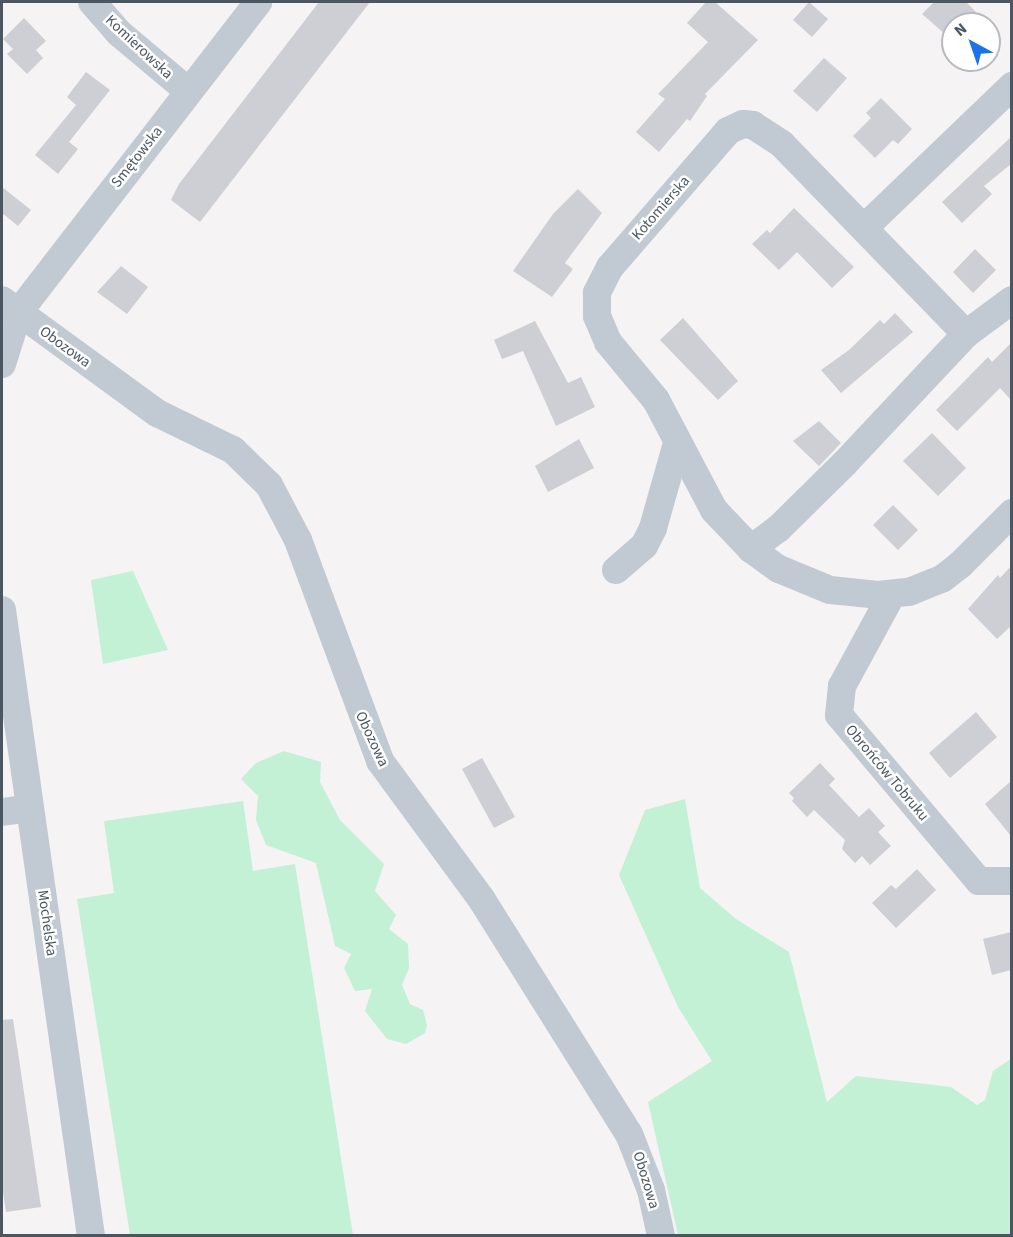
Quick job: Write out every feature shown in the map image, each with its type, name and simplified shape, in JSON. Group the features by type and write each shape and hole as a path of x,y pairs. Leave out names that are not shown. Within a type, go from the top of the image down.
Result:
{"street":[{"name":"Komierowska","path":"92,2 119,33 188,91"},
{"name":"Smętowska","path":"10,306 188,91 258,2"},
{"path":"865,227 1011,86"},
{"name":"Kotomierska","path":"892,594 830,590 779,569 751,549 714,510 656,400 608,342 597,316 597,293 610,267 724,136 743,124 763,129 865,227 966,334"},
{"path":"751,549 778,529 844,464 966,334 1011,300"},
{"path":"2,364 10,306"},
{"name":"Obozowa","path":"10,306 157,413 233,450 268,485 298,540 380,761 482,900 629,1134 651,1190 661,1236"},
{"path":"616,570 644,546 653,528 677,443"},
{"path":"892,594 942,579 1011,513"},
{"name":"Obrońców Tobruku","path":"892,594 842,686 839,715 979,881 1011,881"},
{"name":"Mochelska","path":"2,610 92,1236"},
{"path":"2,812 30,808"}],"green space":[{"path":"133,571 168,650 103,664 91,580"},
{"path":"284,751 321,762 320,782 340,820 384,864 375,891 396,915 389,929 408,944 409,968 402,985 410,1004 423,1010 427,1025 425,1033 406,1044 387,1039 365,1011 372,989 355,991 344,968 351,954 335,946 316,863 266,845 256,820 258,796 241,779 256,763"},
{"path":"685,799 700,888 736,919 789,952 827,1102 856,1076 951,1087 977,1105 985,1100 993,1071 1011,1059 1011,1235 678,1235 648,1102 712,1061 678,1007 619,875 645,810"},
{"path":"243,801 253,871 295,864 353,1235 130,1235 77,899 114,893 104,821"}],"building":[{"path":"319,2 370,2 200,222 171,200 179,184"},
{"path":"706,2 715,2 758,40 705,94 707,96 690,121 687,119 659,152 636,132 665,99 658,94 708,42 687,23"},
{"path":"809,2 828,19 812,37 793,20"},
{"path":"934,2 966,2 976,12 941,12 941,31 922,14"},
{"path":"24,18 46,41 36,50 43,58 27,74 7,54 13,49 3,39"},
{"path":"824,58 847,78 817,112 793,91"},
{"path":"86,72 110,90 69,142 78,149 58,174 35,155 76,105 67,97"},
{"path":"881,98 912,129 898,144 893,140 875,158 853,136 871,118 866,113"},
{"path":"1011,137 1011,164 984,186 992,194 962,223 942,202"},
{"path":"2,187 31,210 18,226 2,213"},
{"path":"578,189 602,213 565,263 573,269 552,297 513,271 553,214"},
{"path":"794,208 854,267 832,288 797,252 779,270 752,244 767,230 770,233"},
{"path":"975,249 996,270 973,293 953,272"},
{"path":"121,266 148,287 127,314 97,292"},
{"path":"895,313 913,332 841,393 821,370 849,350 880,320 884,324"},
{"path":"683,318 738,381 718,400 660,340"},
{"path":"535,321 568,383 581,377 595,407 556,426 523,351 502,359 494,340"},
{"path":"1011,343 1011,400 1000,388 957,431 936,410 988,357 992,362"},
{"path":"819,421 841,443 819,466 793,441"},
{"path":"932,433 966,468 938,496 903,461"},
{"path":"579,439 594,468 548,492 535,466"},
{"path":"893,505 918,530 898,550 873,525"},
{"path":"1011,566 1011,626 997,639 968,609 998,575 1000,578"},
{"path":"976,712 997,737 950,778 929,753"},
{"path":"482,758 515,817 494,828 462,769"},
{"path":"820,763 835,779 829,785 859,817 869,808 885,826 878,832 891,846 870,865 862,856 855,863 842,849 845,840 814,810 807,817 792,801 794,798 789,793"},
{"path":"1011,781 1011,836 985,804"},
{"path":"917,869 936,890 896,928 872,903 891,885 896,889"},
{"path":"1011,932 1011,970 992,975 983,939"},
{"path":"13,1019 41,1207 6,1212 2,1185 2,1020"}]}
